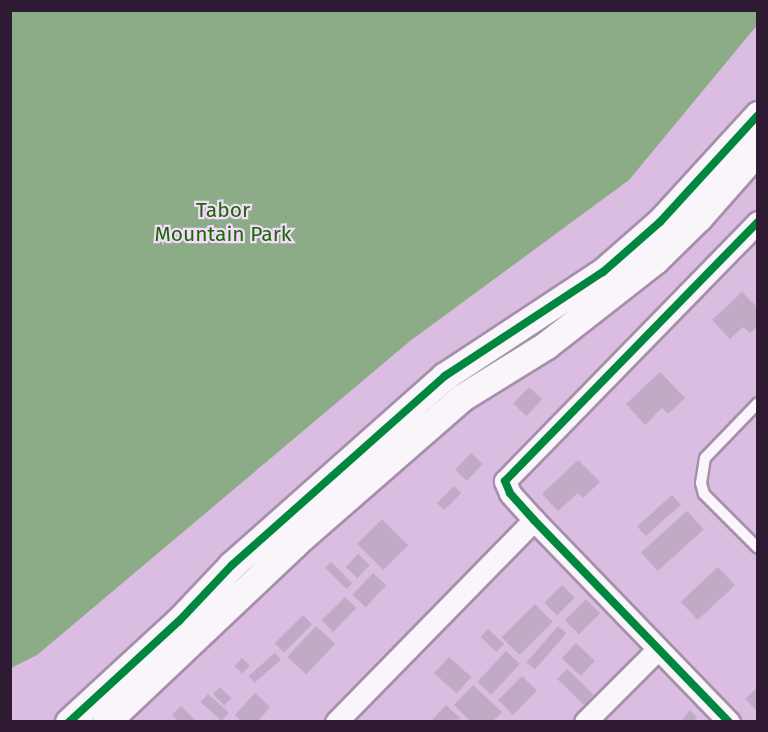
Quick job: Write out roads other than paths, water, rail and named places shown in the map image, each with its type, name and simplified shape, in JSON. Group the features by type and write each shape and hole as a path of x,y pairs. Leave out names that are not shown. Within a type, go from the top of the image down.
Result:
{"street":[{"path":"69,722 171,628 232,565 445,376 584,285 652,229 758,115"},
{"path":"106,722 295,543 461,398 545,346 655,260 758,150"},
{"path":"729,722 534,520 505,486 507,476 758,222"},
{"path":"336,722 534,520"},
{"path":"585,722 658,649"}],"lane":[{"path":"758,403 705,458 701,483 704,494 758,548"}],"park label":[{"name":"Tabor Mountain Park","path":"223,222"}]}
